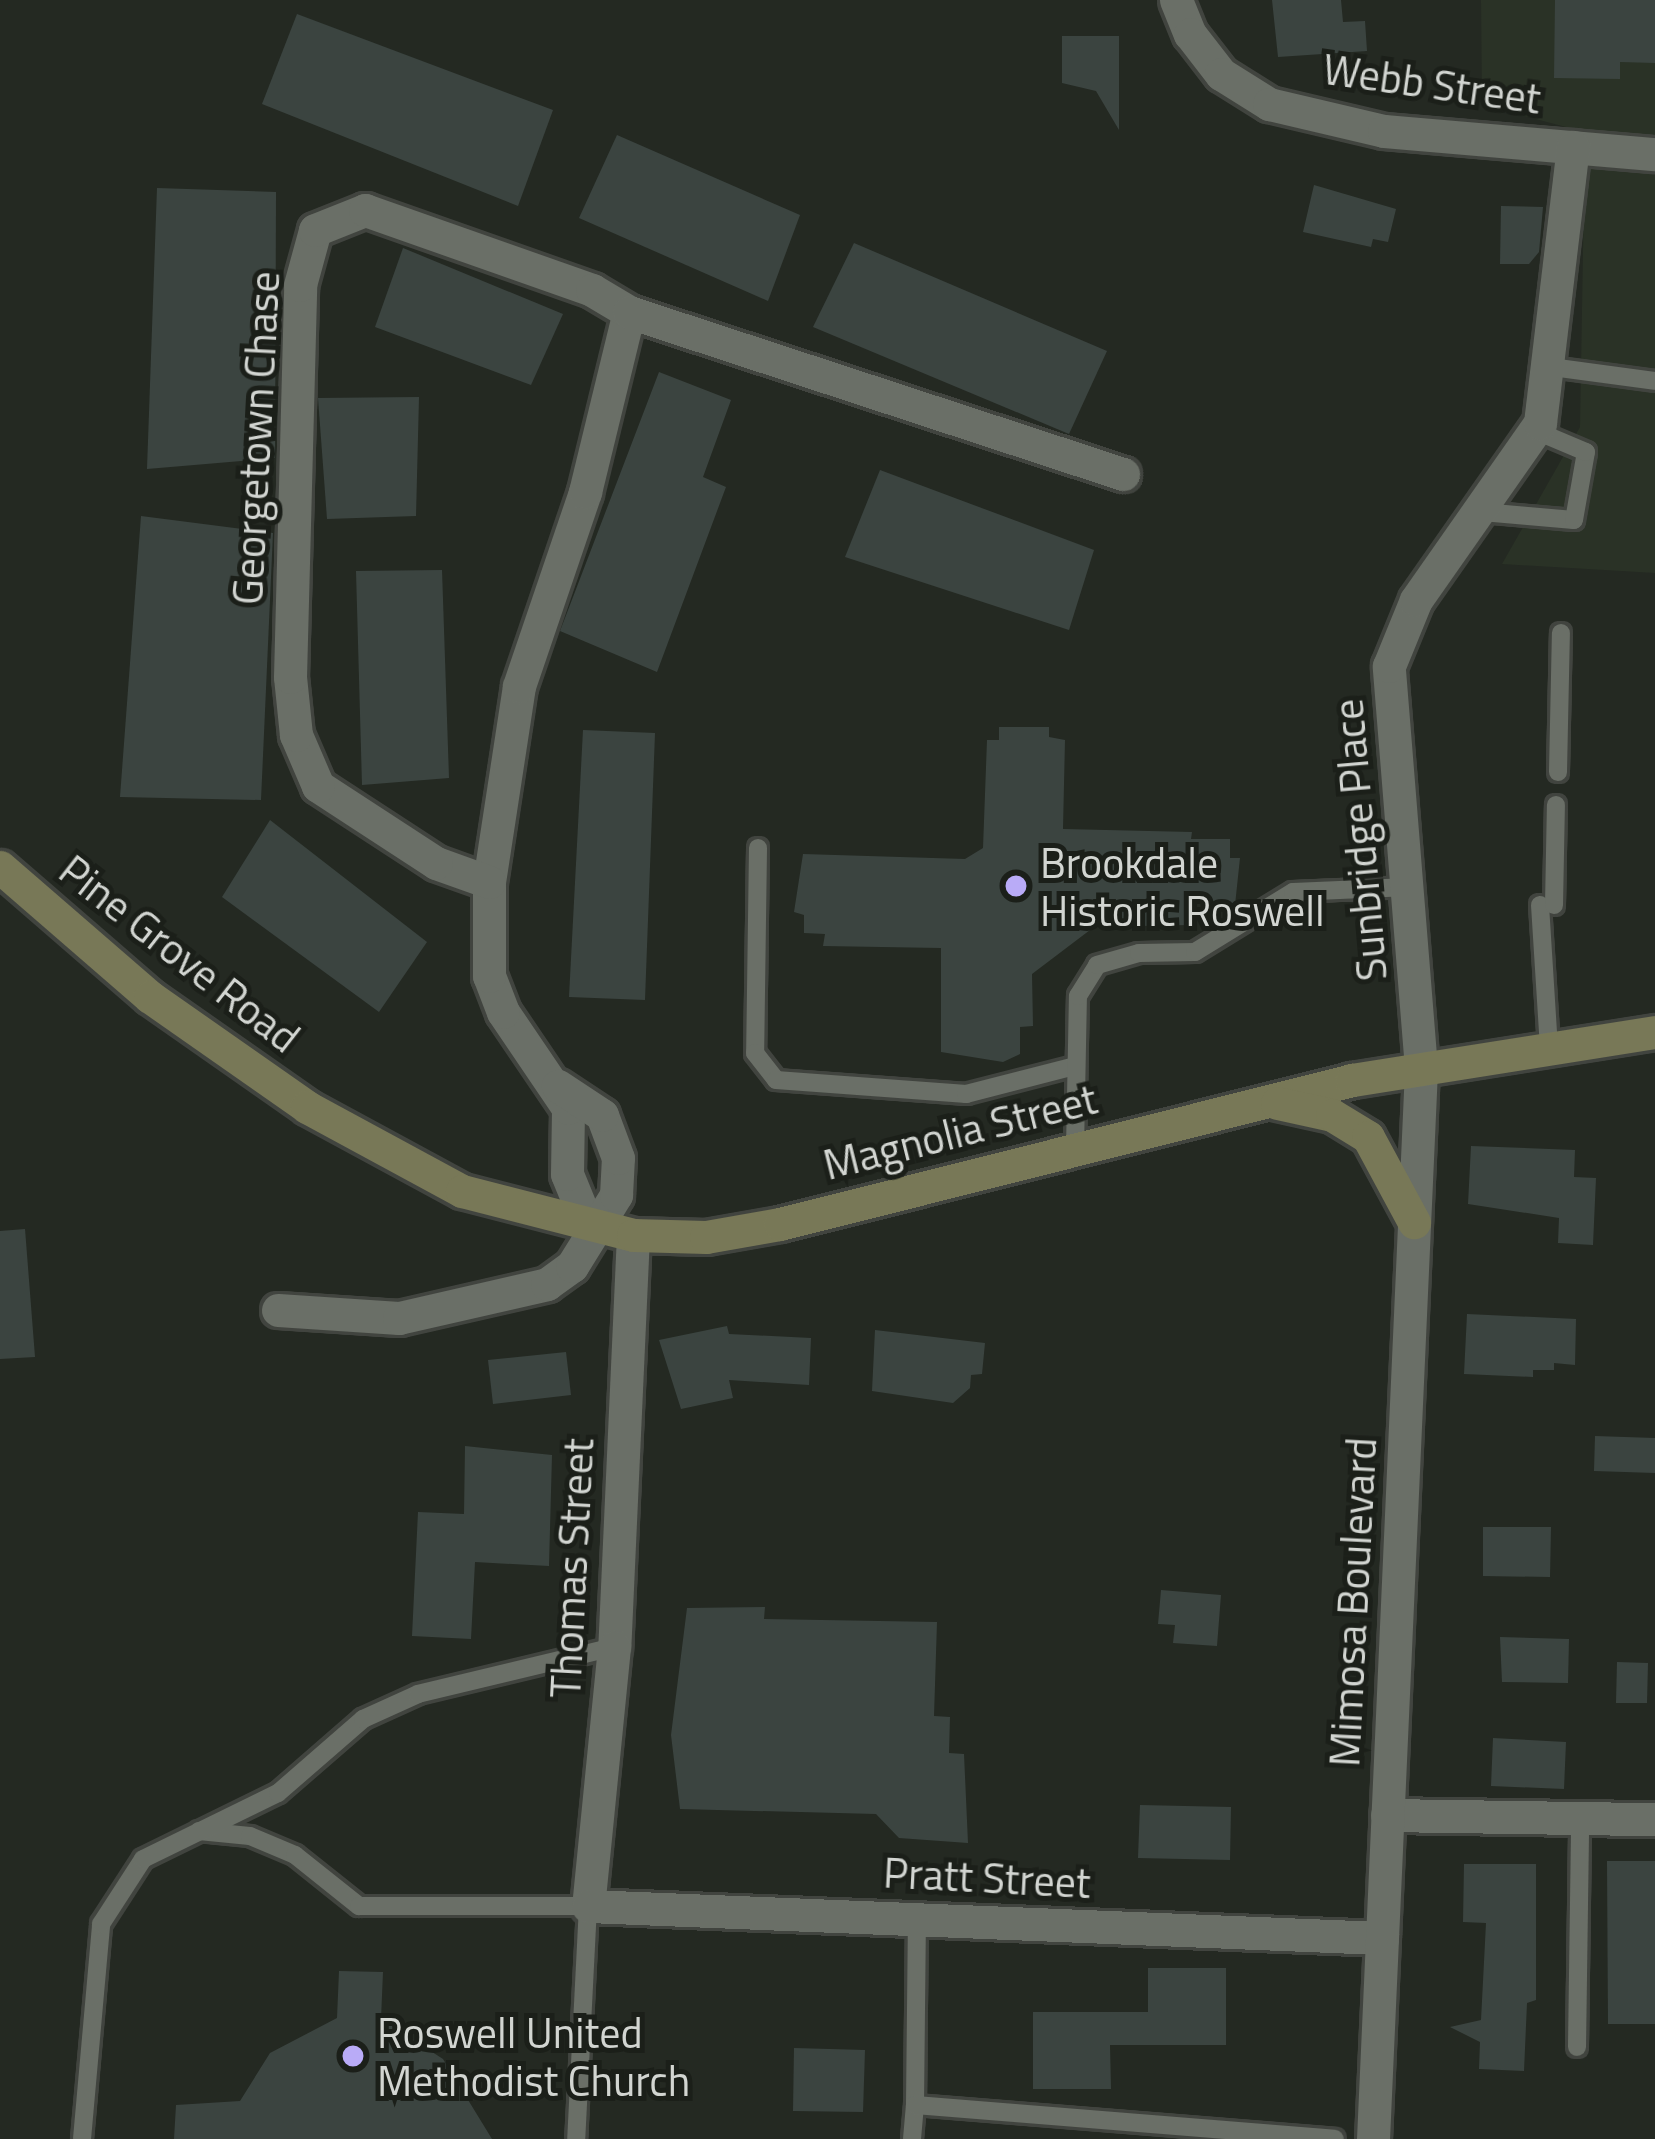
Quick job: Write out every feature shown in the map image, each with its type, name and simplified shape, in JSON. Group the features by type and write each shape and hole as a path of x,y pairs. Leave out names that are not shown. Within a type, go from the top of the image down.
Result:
{"main road":[{"name":"Pine Grove Road","path":"0,867 150,997 307,1107"},
{"name":"Magnolia Street","path":"307,1107 462,1191 590,1228 633,1235 706,1237 779,1224 1263,1102 1421,1068 1655,1032"},
{"path":"1263,1102 1332,1115 1368,1137 1414,1222"}],"street":[{"name":"Webb Street","path":"1176,0 1190,34 1221,74 1269,104 1384,131 1655,154"},
{"name":"Sunbridge Place","path":"1421,1068 1389,666 1416,600 1536,430 1552,367 1573,147"},
{"name":"Georgetown Chase","path":"489,882 436,863 319,786 296,735 290,677 300,285 315,230 365,210 592,290 628,312 1123,474"},
{"path":"278,1310 399,1318 547,1284 572,1266 590,1228 616,1195 618,1158 602,1115 558,1086 520,1041 489,976 489,882 519,686 585,492 628,312"},
{"name":"Mimosa Boulevard","path":"1373,2139 1421,1068"},
{"path":"558,1086 573,1140 567,1174 590,1228"},
{"name":"Thomas Street","path":"588,1906 614,1647 633,1235"},
{"path":"1387,1815 1655,1819"},
{"name":"Pratt Street","path":"588,1906 1382,1939"}],"lane":[{"path":"1552,367 1655,381"},
{"path":"1482,512 1574,520 1586,452 1536,430"},
{"path":"1558,772 1562,633"},
{"path":"1549,1048 1547,905 1556,805"},
{"path":"758,848 755,1053 776,1080 966,1094 1071,1067"},
{"path":"1075,1149 1071,1067 1078,996 1097,964 1139,953 1195,952 1293,892 1409,887"},
{"path":"82,2139 101,1924 143,1859 278,1793 363,1719 418,1694 614,1647"},
{"path":"1577,2047 1580,1818"},
{"path":"195,1831 250,1836 295,1855 359,1906 588,1906 576,2139"},
{"path":"912,2139 917,1918"},
{"path":"915,2105 1335,2139"}],"shaded area":[{"path":"1481,0 1655,0 1655,573 1502,564 1580,427 1585,132 1482,105"}],"building":[{"path":"1272,0 1341,0 1343,22 1365,21 1367,51 1278,57"},
{"path":"1555,0 1655,0 1655,63 1620,62 1620,79 1554,78"},
{"path":"297,14 553,110 518,206 262,104"},
{"path":"1062,36 1119,36 1119,130 1096,91 1062,83"},
{"path":"617,135 800,215 768,301 579,218"},
{"path":"1314,185 1396,209 1388,242 1373,239 1371,247 1303,232"},
{"path":"157,188 276,192 275,458 147,469"},
{"path":"1501,206 1543,207 1539,252 1529,264 1500,264"},
{"path":"854,243 1107,351 1069,434 813,327"},
{"path":"403,248 563,314 531,385 375,327"},
{"path":"659,372 731,400 703,477 726,487 657,672 560,631"},
{"path":"419,397 416,516 327,519 318,398"},
{"path":"880,470 1094,550 1069,630 845,557"},
{"path":"141,516 273,533 261,800 120,797"},
{"path":"442,570 449,778 362,785 356,571"},
{"name":"Brookdale Historic Roswell","path":"999,727 1049,727 1049,737 1065,740 1063,829 1192,832 1191,839 1230,839 1230,858 1240,858 1235,905 1189,903 1188,925 1094,927 1032,974 1033,1026 1020,1027 1020,1054 1003,1062 941,1052 941,948 823,946 825,934 804,933 804,915 794,912 803,854 965,859 983,848 987,740 999,740"},
{"path":"583,730 655,733 645,1000 569,997"},
{"path":"270,820 427,942 379,1012 222,897"},
{"path":"1471,1146 1575,1150 1574,1177 1596,1178 1593,1245 1558,1243 1559,1218 1468,1204"},
{"path":"25,1229 35,1357 0,1359 0,1231"},
{"path":"1467,1314 1576,1319 1575,1365 1554,1363 1554,1370 1533,1370 1533,1377 1464,1374"},
{"path":"727,1326 729,1334 811,1338 809,1385 729,1380 733,1398 681,1409 659,1340"},
{"path":"875,1330 985,1343 982,1374 971,1375 970,1388 953,1403 872,1391"},
{"path":"566,1352 571,1395 493,1404 488,1360"},
{"path":"1595,1436 1655,1438 1655,1473 1594,1471"},
{"path":"465,1446 552,1455 549,1566 475,1562 471,1639 412,1636 418,1512 464,1514"},
{"path":"1483,1527 1551,1527 1550,1577 1483,1576"},
{"path":"1161,1590 1221,1595 1217,1646 1173,1643 1175,1625 1158,1624"},
{"path":"765,1607 764,1619 937,1622 934,1716 950,1717 949,1753 964,1754 968,1843 899,1838 876,1814 680,1809 671,1735 687,1608"},
{"path":"1500,1637 1569,1639 1568,1683 1502,1682"},
{"path":"1617,1662 1648,1663 1647,1703 1616,1703"},
{"path":"1493,1738 1566,1742 1564,1789 1491,1786"},
{"path":"1140,1805 1231,1807 1230,1860 1138,1858"},
{"path":"1607,1861 1655,1861 1655,2024 1608,2024"},
{"path":"1464,1864 1536,1864 1536,2000 1527,2003 1524,2071 1479,2069 1480,2042 1450,2027 1481,2020 1486,1923 1463,1922"},
{"path":"1148,1968 1226,1968 1226,2045 1110,2045 1111,2089 1033,2089 1033,2012 1148,2012"},
{"name":"Roswell United Methodist Church","path":"339,1971 383,1972 381,2019 443,2059 492,2139 174,2139 176,2105 240,2101 270,2053 337,2018"},
{"path":"794,2048 865,2050 863,2112 793,2111"}],"place":[{"name":"Brookdale Historic Roswell","path":"1016,886"},
{"name":"Roswell United Methodist Church","path":"353,2056"}]}
